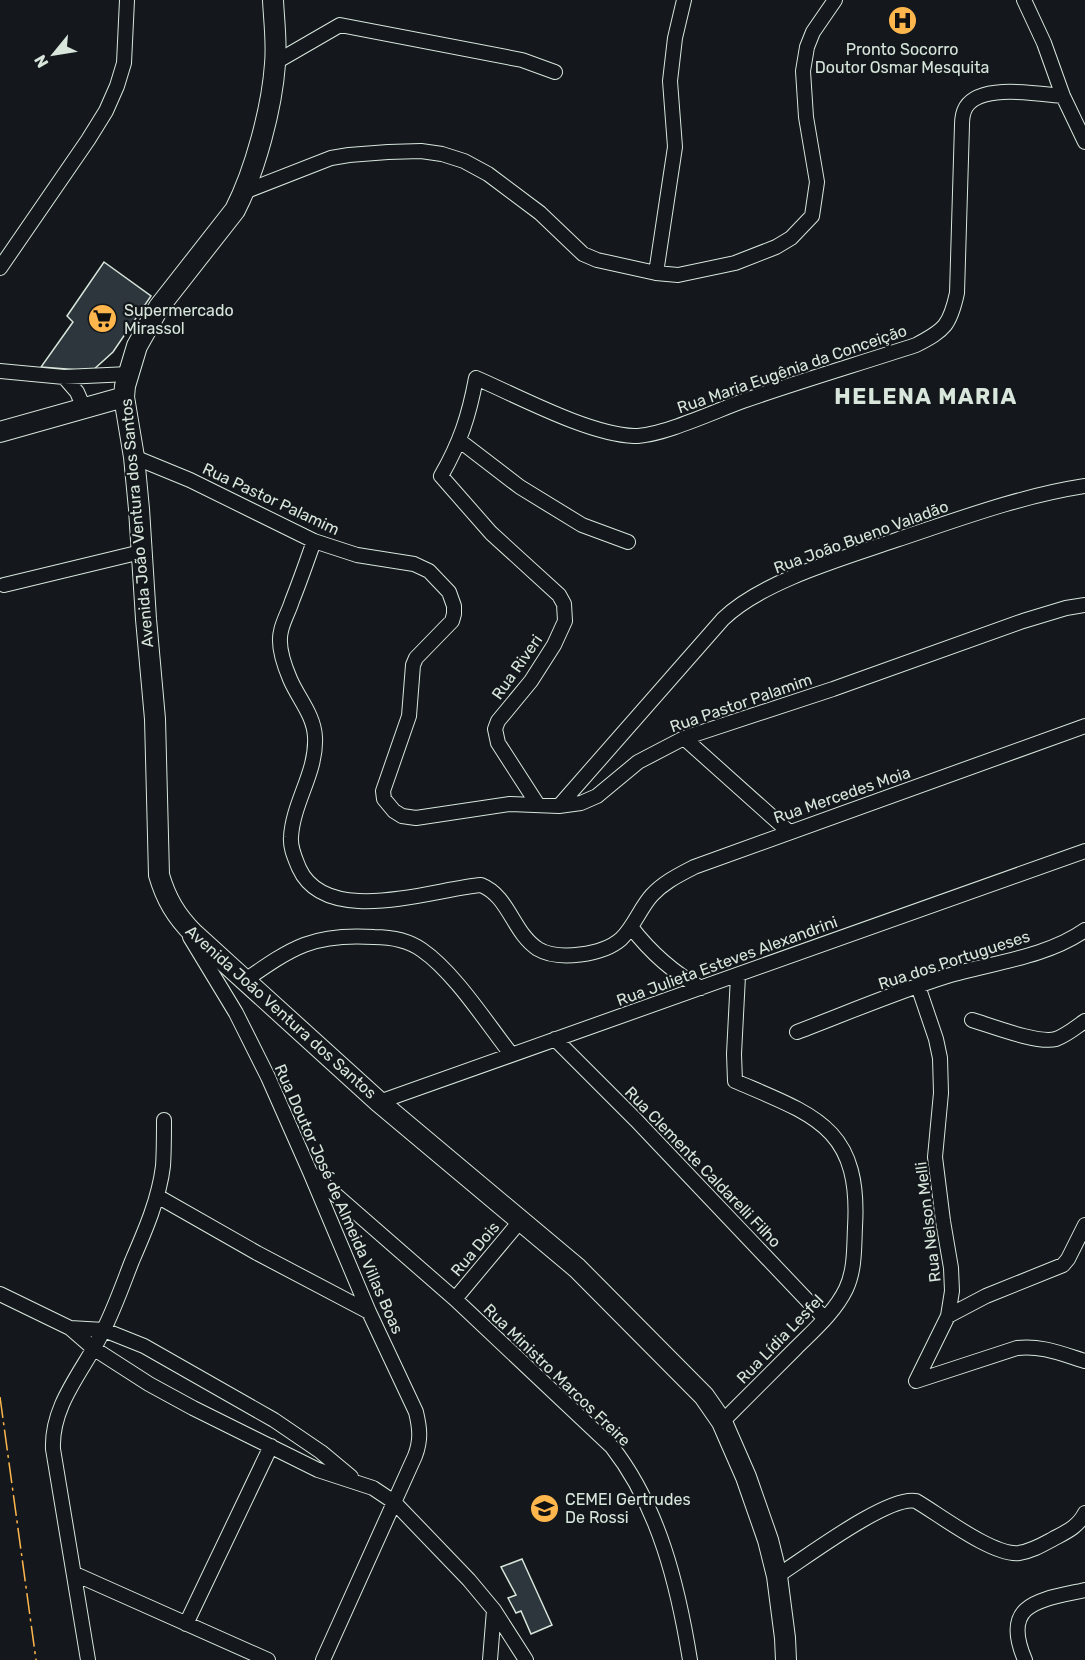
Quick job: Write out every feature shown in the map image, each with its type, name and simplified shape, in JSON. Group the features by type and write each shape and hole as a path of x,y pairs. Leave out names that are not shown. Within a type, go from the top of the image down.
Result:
{"main road":[{"name":"Avenida João Ventura dos Santos","path":"273,0 276,62 272,88 244,192 235,210 159,307 137,345 124,398 134,457 155,719 159,875 164,892 179,919 244,981 379,1102 578,1268 704,1396 722,1422 758,1506 777,1576 786,1660"},
{"path":"0,432 124,398"}],"street":[{"path":"0,268 106,111 124,63 127,0"},
{"path":"656,273 675,147 670,81 675,38 684,0"},
{"path":"244,192 331,158 388,152 421,151 442,154 464,161 488,174 540,213 583,254 597,260 656,273 678,275 735,264 776,247 791,238 812,216 817,182 806,117 803,71 807,47 813,32 835,0"},
{"path":"1024,0 1044,43 1063,96 1085,142"},
{"path":"276,62 340,25 522,60 555,72"},
{"name":"Rua Maria Eugênia da Conceição","path":"460,441 467,422 476,378 574,420 611,433 636,436 659,432 745,400 916,345 936,335 945,327 953,314 957,293 962,125 963,113 967,105 982,95 1007,92 1063,96"},
{"path":"0,371 64,377 129,374"},
{"path":"64,377 77,392 84,408"},
{"path":"460,441 520,487 582,525 628,542"},
{"name":"Rua Riveri","path":"460,441 441,476 491,533 559,595 564,604 565,621 554,645 531,681 498,721 495,729 498,743 538,805"},
{"name":"Rua Pastor Palamim","path":"134,457 190,480 314,541 357,555 414,564 429,571 449,592 454,606 452,621 416,658 413,665 409,716 383,791 388,806 402,816 416,818 510,804 559,806 589,801 638,762 684,738 1023,621 1066,608 1085,605"},
{"name":"Rua João Bueno Valadão","path":"559,806 723,619 744,602 766,590 832,562 965,516 1010,501 1085,486"},
{"name":"Rua Mercedes Moia","path":"314,541 280,632 285,667 311,718 315,734 312,765 298,801 291,839 294,855 302,874 315,887 330,896 348,901 406,898 481,885 489,888 496,895 528,940 540,950 549,953 565,955 594,953 621,939 653,894 670,879 694,867 788,831 871,804 972,765 1085,726"},
{"path":"4,585 141,552"},
{"path":"684,738 788,831"},
{"name":"Rua Julieta Esteves Alexandrini","path":"379,1102 1085,851"},
{"name":"Rua Doutor José de Almeida Villas Boas","path":"179,919 236,1013 268,1077 369,1312 416,1412 420,1429 420,1441 415,1456 323,1660"},
{"path":"631,927 665,964 701,988"},
{"name":"Rua dos Portugueses","path":"797,1032 918,986 1018,958 1068,940 1085,930"},
{"path":"244,981 282,956 314,940 333,936 394,938 420,948 433,959 448,974 511,1054"},
{"name":"Rua Lídia Lesfel","path":"722,1422 825,1319 846,1290 853,1267 856,1219 853,1173 840,1144 804,1111 735,1081 734,1044 738,976"},
{"name":"Rua Nelson Melli","path":"918,986 940,1058 941,1093 935,1157 942,1221 951,1268 952,1291 948,1316 915,1381 1017,1348 1031,1346 1085,1361"},
{"path":"972,1020 1021,1035 1047,1040 1068,1032 1085,1021"},
{"name":"Rua Clemente Caldarelli Filho","path":"555,1039 636,1120 825,1319"},
{"path":"88,1660 53,1449 53,1434 55,1423 68,1393 104,1330 157,1196 163,1167 164,1120"},
{"name":"Rua Ministro Marcos Freire","path":"310,1172 454,1299 612,1447 628,1467 649,1510 669,1565 682,1611 690,1660"},
{"path":"157,1196 257,1253 369,1312"},
{"name":"Rua Dois","path":"454,1299 521,1220"},
{"path":"948,1316 986,1296 1063,1265 1085,1225"},
{"path":"0,1294 70,1328 93,1348 158,1389 318,1470 373,1488 394,1502 469,1580 494,1610 526,1660"},
{"path":"70,1328 104,1330 144,1346 274,1420 321,1452 360,1484"},
{"path":"186,1624 271,1446"},
{"path":"777,1576 867,1517 908,1499 916,1501 988,1546 1004,1552 1017,1553 1033,1550 1075,1527 1085,1513"},
{"path":"75,1574 268,1660"},
{"path":"1025,1660 1016,1635 1022,1613 1030,1605 1044,1599 1085,1590"},
{"path":"490,1660 494,1610"}],"building":[{"name":"Supermercado Mirassol","path":"104,262 151,296 113,352 92,371 41,367 73,322 67,316"},
{"path":"522,1559 552,1625 531,1634 521,1611 516,1613 508,1598 516,1595 501,1567"}],"power":[{"path":"0,1397 36,1660"}],"place":[{"name":"Pronto Socorro Doutor Osmar Mesquita","path":"902,21"},
{"name":"Supermercado Mirassol","path":"103,319"},
{"name":"CEMEI Gertrudes De Rossi","path":"544,1508"}],"district":[{"name":"HELENA MARIA","path":"926,396"}]}
